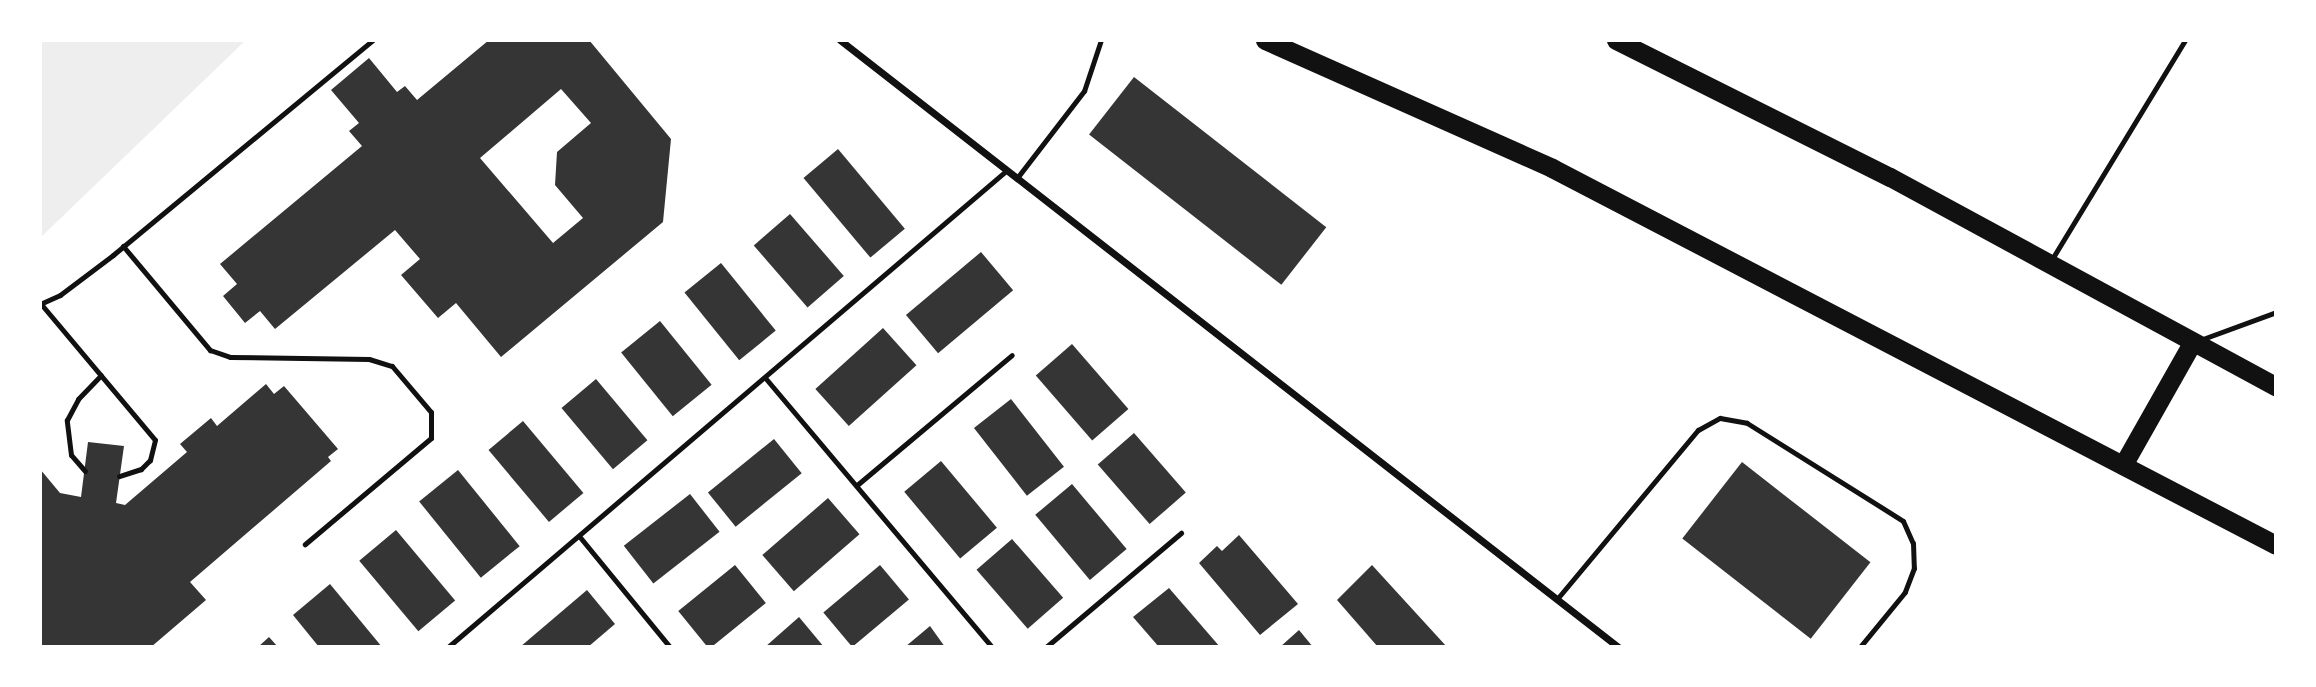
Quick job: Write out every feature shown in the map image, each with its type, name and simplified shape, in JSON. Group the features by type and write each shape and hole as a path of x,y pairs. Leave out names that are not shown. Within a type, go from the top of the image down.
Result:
{"highway":[{"path":"1265,40 1552,168 2276,545"},
{"path":"1616,40 1890,177 2276,387"},
{"path":"2123,465 2192,343"}],"street":[{"path":"840,40 1618,647"}],"lane":[{"path":"119,476 141,469 150,460 155,440 41,304 60,295 123,246 373,40"},
{"path":"1017,178 1084,91 1101,40"},
{"path":"2048,265 2185,40"},
{"path":"448,647 767,380 1007,170"},
{"path":"123,246 209,350 230,357 369,359 392,366 431,412 431,438 305,544"},
{"path":"2192,343 2276,312"},
{"path":"857,485 1012,355"},
{"path":"85,471 71,455 68,420 78,400 101,375"},
{"path":"767,380 992,647"},
{"path":"1557,599 1698,430 1720,418 1747,423 1903,521 1913,543 1914,568 1905,592 1860,647"},
{"path":"1046,647 1181,533"},
{"path":"579,536 670,647"}],"shaded area":[{"path":"40,40 246,40 40,238"}],"building":[{"path":"489,40 589,40 671,139 663,222 501,357 456,303 438,318 401,275 420,259 395,230 275,329 260,311 245,323 223,296 237,284 220,264 362,146 349,131 359,123 331,90 369,58 397,92 405,86 417,100","holes":["561,89 591,123 557,152 555,185 583,218 553,243 480,158"]},
{"path":"1134,77 1326,227 1281,285 1089,135"},
{"path":"838,149 905,229 870,258 804,178"},
{"path":"790,214 844,276 808,307 754,245"},
{"path":"981,252 1013,290 938,353 906,315"},
{"path":"721,263 776,331 739,360 684,293"},
{"path":"660,321 712,385 673,416 621,352"},
{"path":"883,328 916,365 849,426 815,389"},
{"path":"1072,344 1128,409 1092,440 1036,375"},
{"path":"596,379 647,440 613,469 562,408"},
{"path":"266,384 274,394 284,386 338,449 328,457 331,461 190,582 206,600 151,647 40,647 40,469 60,493 81,497 88,442 124,446 116,503 125,505 187,452 180,444 211,418 217,426"},
{"path":"1011,399 1064,467 1027,496 974,428"},
{"path":"523,421 583,493 549,522 489,450"},
{"path":"1134,433 1186,493 1150,524 1098,464"},
{"path":"774,439 802,473 736,527 708,492"},
{"path":"941,461 997,528 960,558 904,492"},
{"path":"1742,462 1870,562 1811,639 1682,538"},
{"path":"458,470 520,546 481,578 419,501"},
{"path":"1072,484 1127,549 1090,580 1035,515"},
{"path":"690,494 720,532 653,584 624,546"},
{"path":"828,498 859,534 794,591 762,555"},
{"path":"396,530 455,600 418,631 359,561"},
{"path":"1239,535 1298,604 1260,635 1199,563 1217,546 1222,551"},
{"path":"1012,539 1063,598 1028,629 977,570"},
{"path":"735,565 766,603 712,647 707,647 678,611"},
{"path":"880,565 909,599 852,647 823,613"},
{"path":"1372,565 1447,647 1378,647 1337,600"},
{"path":"330,584 382,647 319,647 293,615"},
{"path":"1169,588 1220,647 1159,647 1133,617"},
{"path":"587,590 615,624 588,647 520,647"},
{"path":"799,617 824,647 765,647"},
{"path":"930,626 945,647 905,647"},
{"path":"1299,630 1313,647 1280,647"},
{"path":"269,637 278,647 258,647"}]}
